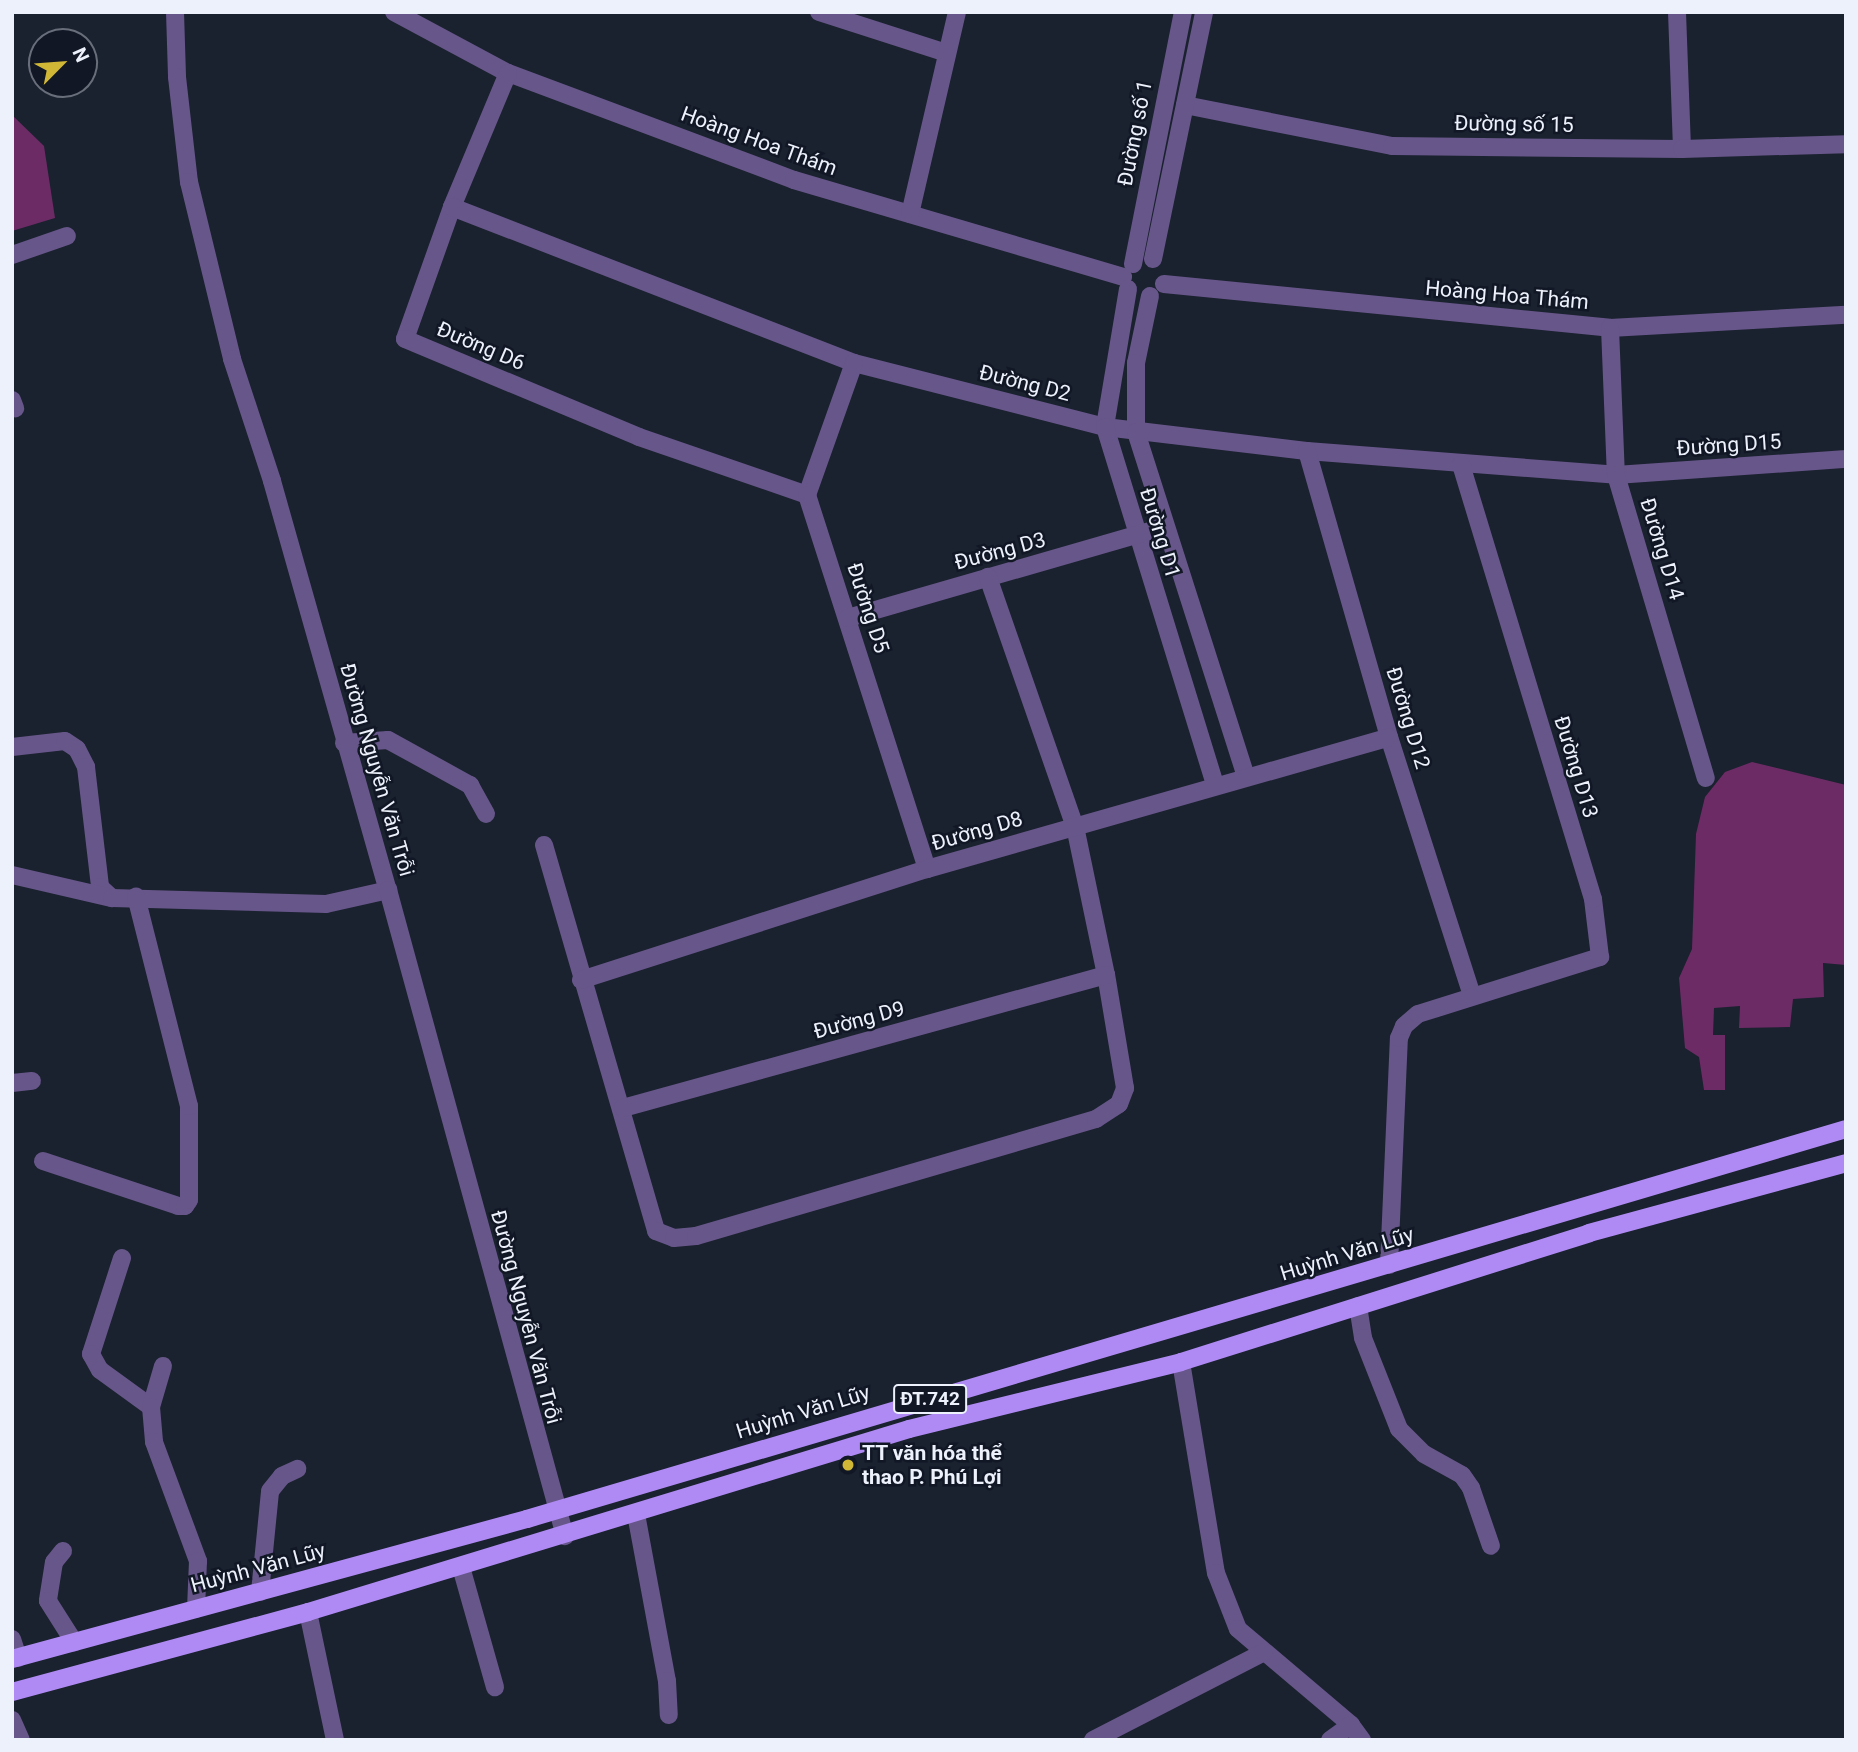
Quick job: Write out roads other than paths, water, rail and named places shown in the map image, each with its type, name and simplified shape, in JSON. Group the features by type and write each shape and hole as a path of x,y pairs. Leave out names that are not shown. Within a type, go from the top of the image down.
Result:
{"main road":[{"name":"Huỳnh Văn Lũy","path":"15,1658 555,1509 1846,1129"},
{"name":"ĐT.742","path":"12,1692 308,1612 565,1536 909,1429 1181,1362 1589,1233 1846,1163"}],"street":[{"name":"Đường Nguyễn Văn Trỗi","path":"175,12 177,77 189,182 232,359 272,481 344,743 388,890 555,1509 565,1536"},
{"name":"Hoàng Hoa Thám","path":"394,12 508,73 794,180 1128,277"},
{"path":"819,12 947,53"},
{"path":"910,214 957,12"},
{"name":"Đường số 1","path":"1128,277 1183,12"},
{"name":"Đường số 1","path":"1153,259 1204,12"},
{"path":"1677,12 1682,149"},
{"name":"Đường D6","path":"508,73 452,207 405,339 639,438 807,495"},
{"name":"Đường số 15","path":"1185,105 1392,146 1682,149 1846,144"},
{"name":"Đường D2","path":"452,207 854,363 1105,427 1307,451 1616,475"},
{"path":"12,254 67,236"},
{"path":"1153,259 1165,274 1164,284 1150,296 1135,296 1128,277 1153,259"},
{"name":"Đường D1","path":"1128,277 1105,427 1136,538 1186,682 1215,784"},
{"name":"Hoàng Hoa Thám","path":"1164,284 1610,328 1846,315"},
{"name":"Đường D1","path":"1150,296 1136,363 1136,432 1163,527 1246,776"},
{"name":"Đường D14","path":"1610,328 1616,475 1706,778"},
{"path":"807,495 854,363"},
{"name":"Đường D12","path":"1307,451 1389,737 1472,996"},
{"name":"Đường D15","path":"1616,475 1846,459"},
{"name":"Đường D13","path":"1461,465 1593,899 1600,957 1472,996"},
{"name":"Đường D5","path":"807,495 927,869"},
{"name":"Đường D3","path":"848,618 1136,538 1163,527"},
{"path":"544,845 581,980 623,1108 656,1231 674,1238 696,1236 1096,1119 1119,1104 1125,1088 1107,975 1075,827 988,578"},
{"path":"1186,682 1210,672"},
{"name":"Đường D8","path":"581,980 927,869 1215,784 1389,737"},
{"path":"344,743 388,740 470,785 486,814"},
{"path":"12,747 65,741 78,749 86,767 100,887 112,898"},
{"path":"12,875 112,898 326,904 388,890"},
{"path":"43,1161 178,1206 185,1206 189,1200 189,1106 136,897"},
{"name":"Đường D9","path":"623,1108 1107,975"},
{"path":"1389,1265 1399,1038 1418,1014 1472,996"},
{"path":"12,1083 32,1081"},
{"path":"122,1258 91,1354 100,1370 151,1408"},
{"path":"1358,1306 1363,1338 1399,1429 1424,1454 1462,1475 1471,1488 1491,1546"},
{"path":"1181,1362 1216,1573 1238,1629 1350,1725 1362,1740"},
{"path":"163,1366 151,1408 154,1442 198,1561 196,1609"},
{"path":"260,1592 270,1491 282,1476 297,1469"},
{"path":"636,1514 667,1681 668,1715"},
{"path":"63,1551 54,1562 48,1601 74,1642"},
{"path":"461,1567 495,1687"},
{"path":"308,1612 335,1740"},
{"path":"12,1639 15,1658"},
{"path":"1093,1740 1264,1652"},
{"path":"12,1720 20,1740"},
{"path":"1330,1740 1350,1725"}],"place":[{"name":"TT văn hóa thể thao P. Phú Lợi","path":"848,1465"}]}
